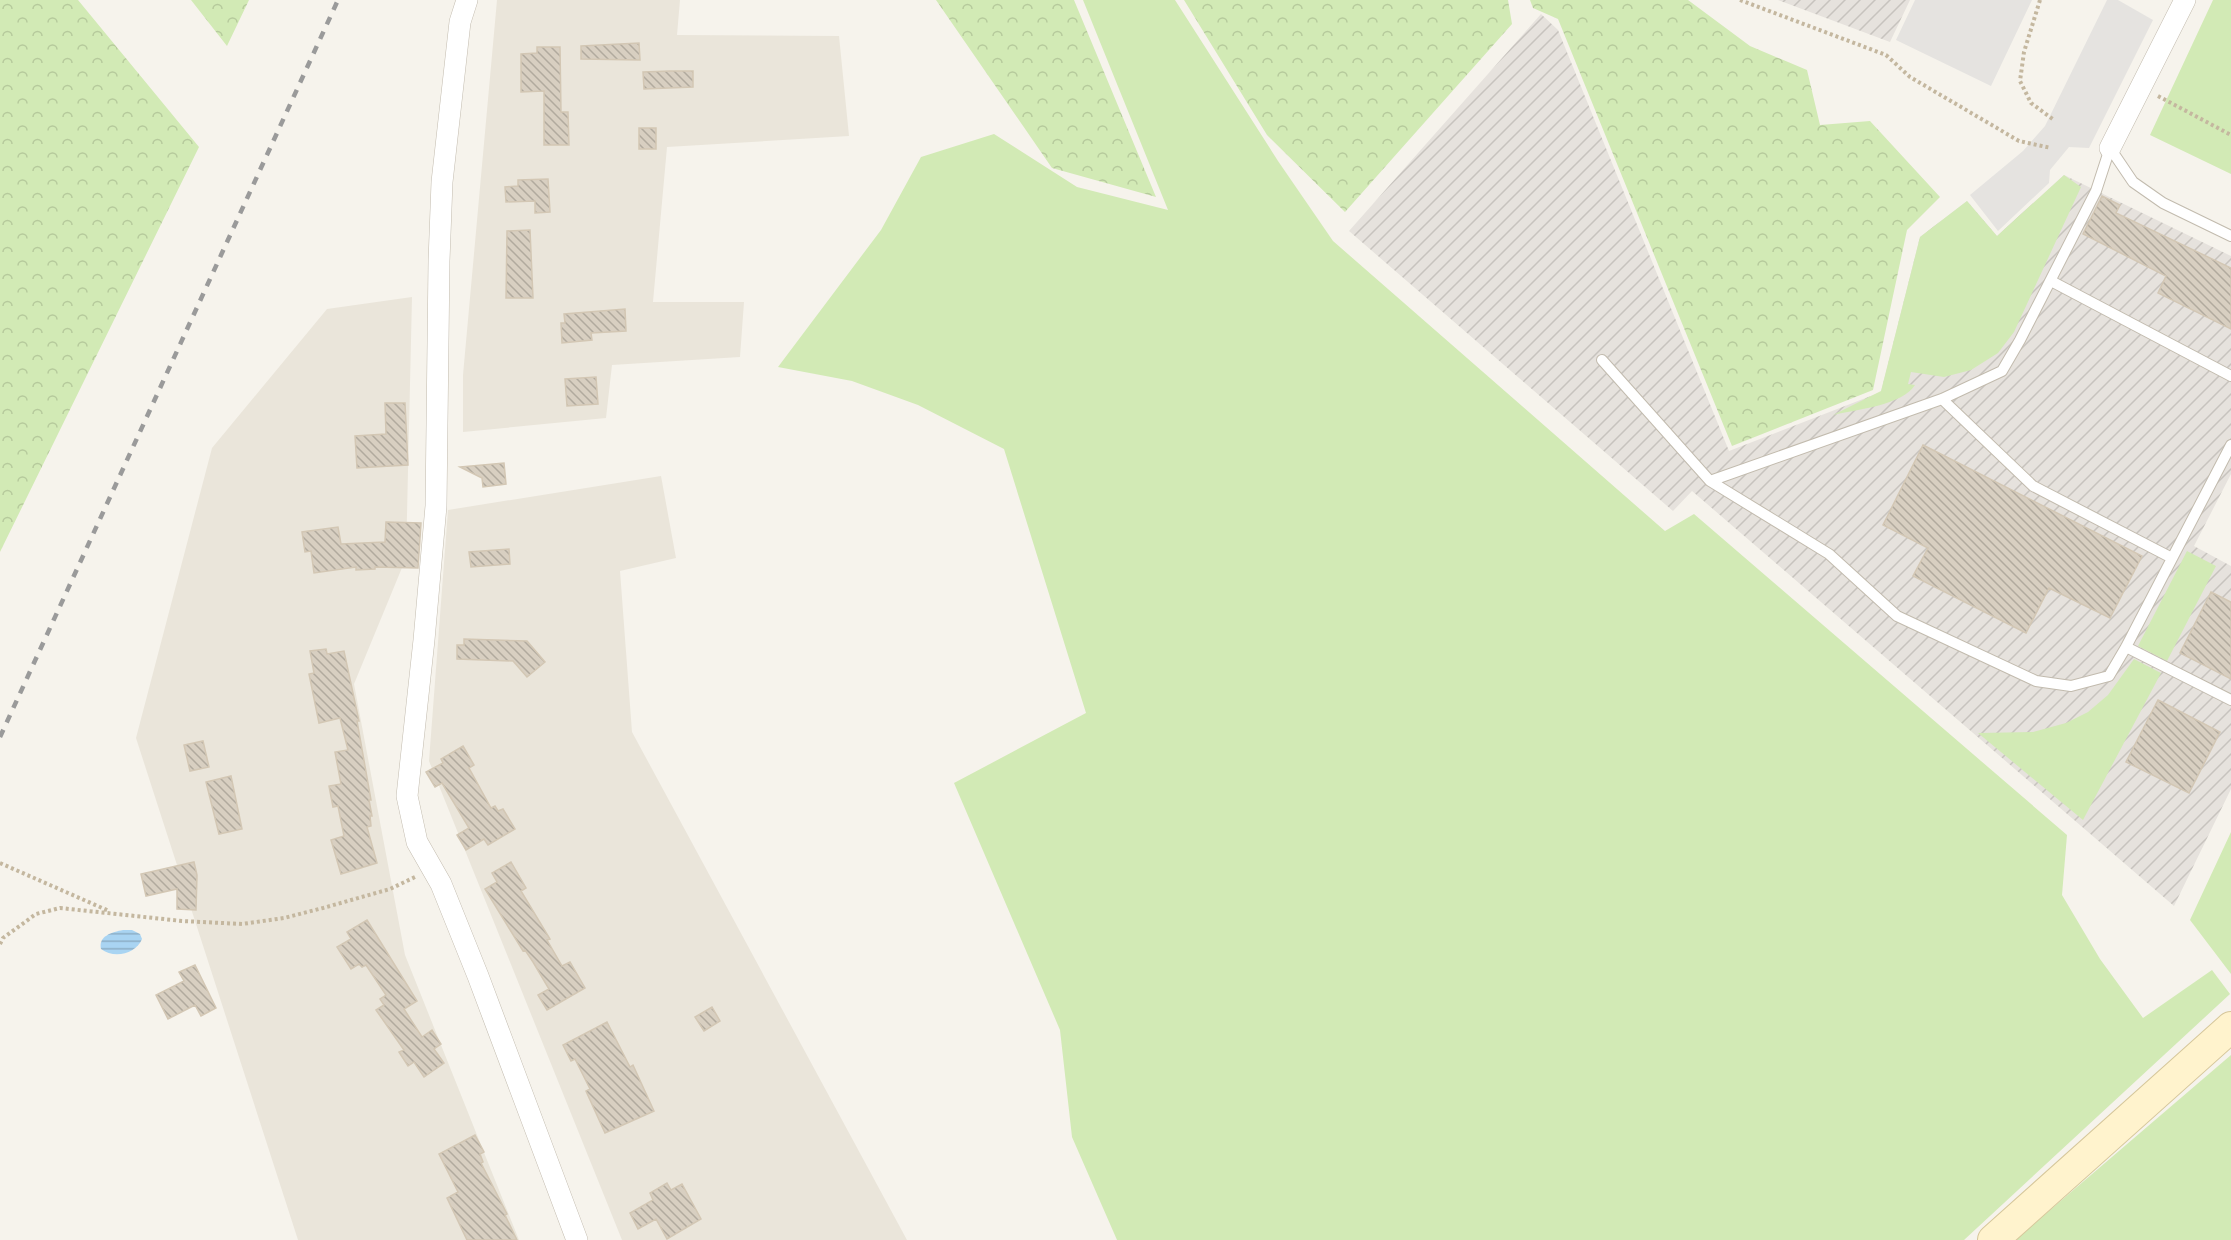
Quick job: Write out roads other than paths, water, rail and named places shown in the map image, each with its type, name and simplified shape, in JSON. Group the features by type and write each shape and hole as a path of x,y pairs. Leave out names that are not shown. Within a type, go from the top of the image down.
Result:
{"street":[{"path":"467,0 460,22 442,182 436,506 424,640 406,796 417,842 441,884 478,976 577,1240"},
{"path":"2110,148 2185,0"},
{"path":"1993,1240 2231,1027"}],"lane":[{"path":"2110,148 2133,182 2163,203 2231,236"},
{"path":"1710,481 1942,399 2002,371 2096,191 2110,148"},
{"path":"2051,280 2231,376"},
{"path":"1602,360 1710,481 1829,554 1896,616 2036,681 2071,686 2109,676 2231,445"},
{"path":"1942,399 2033,486 2172,558"},
{"path":"2126,647 2231,700"}],"water":[{"path":"132,930 140,934 142,939 135,948 118,954 101,949 104,938 110,933"}],"railway":[{"path":"0,737 338,0"}]}
